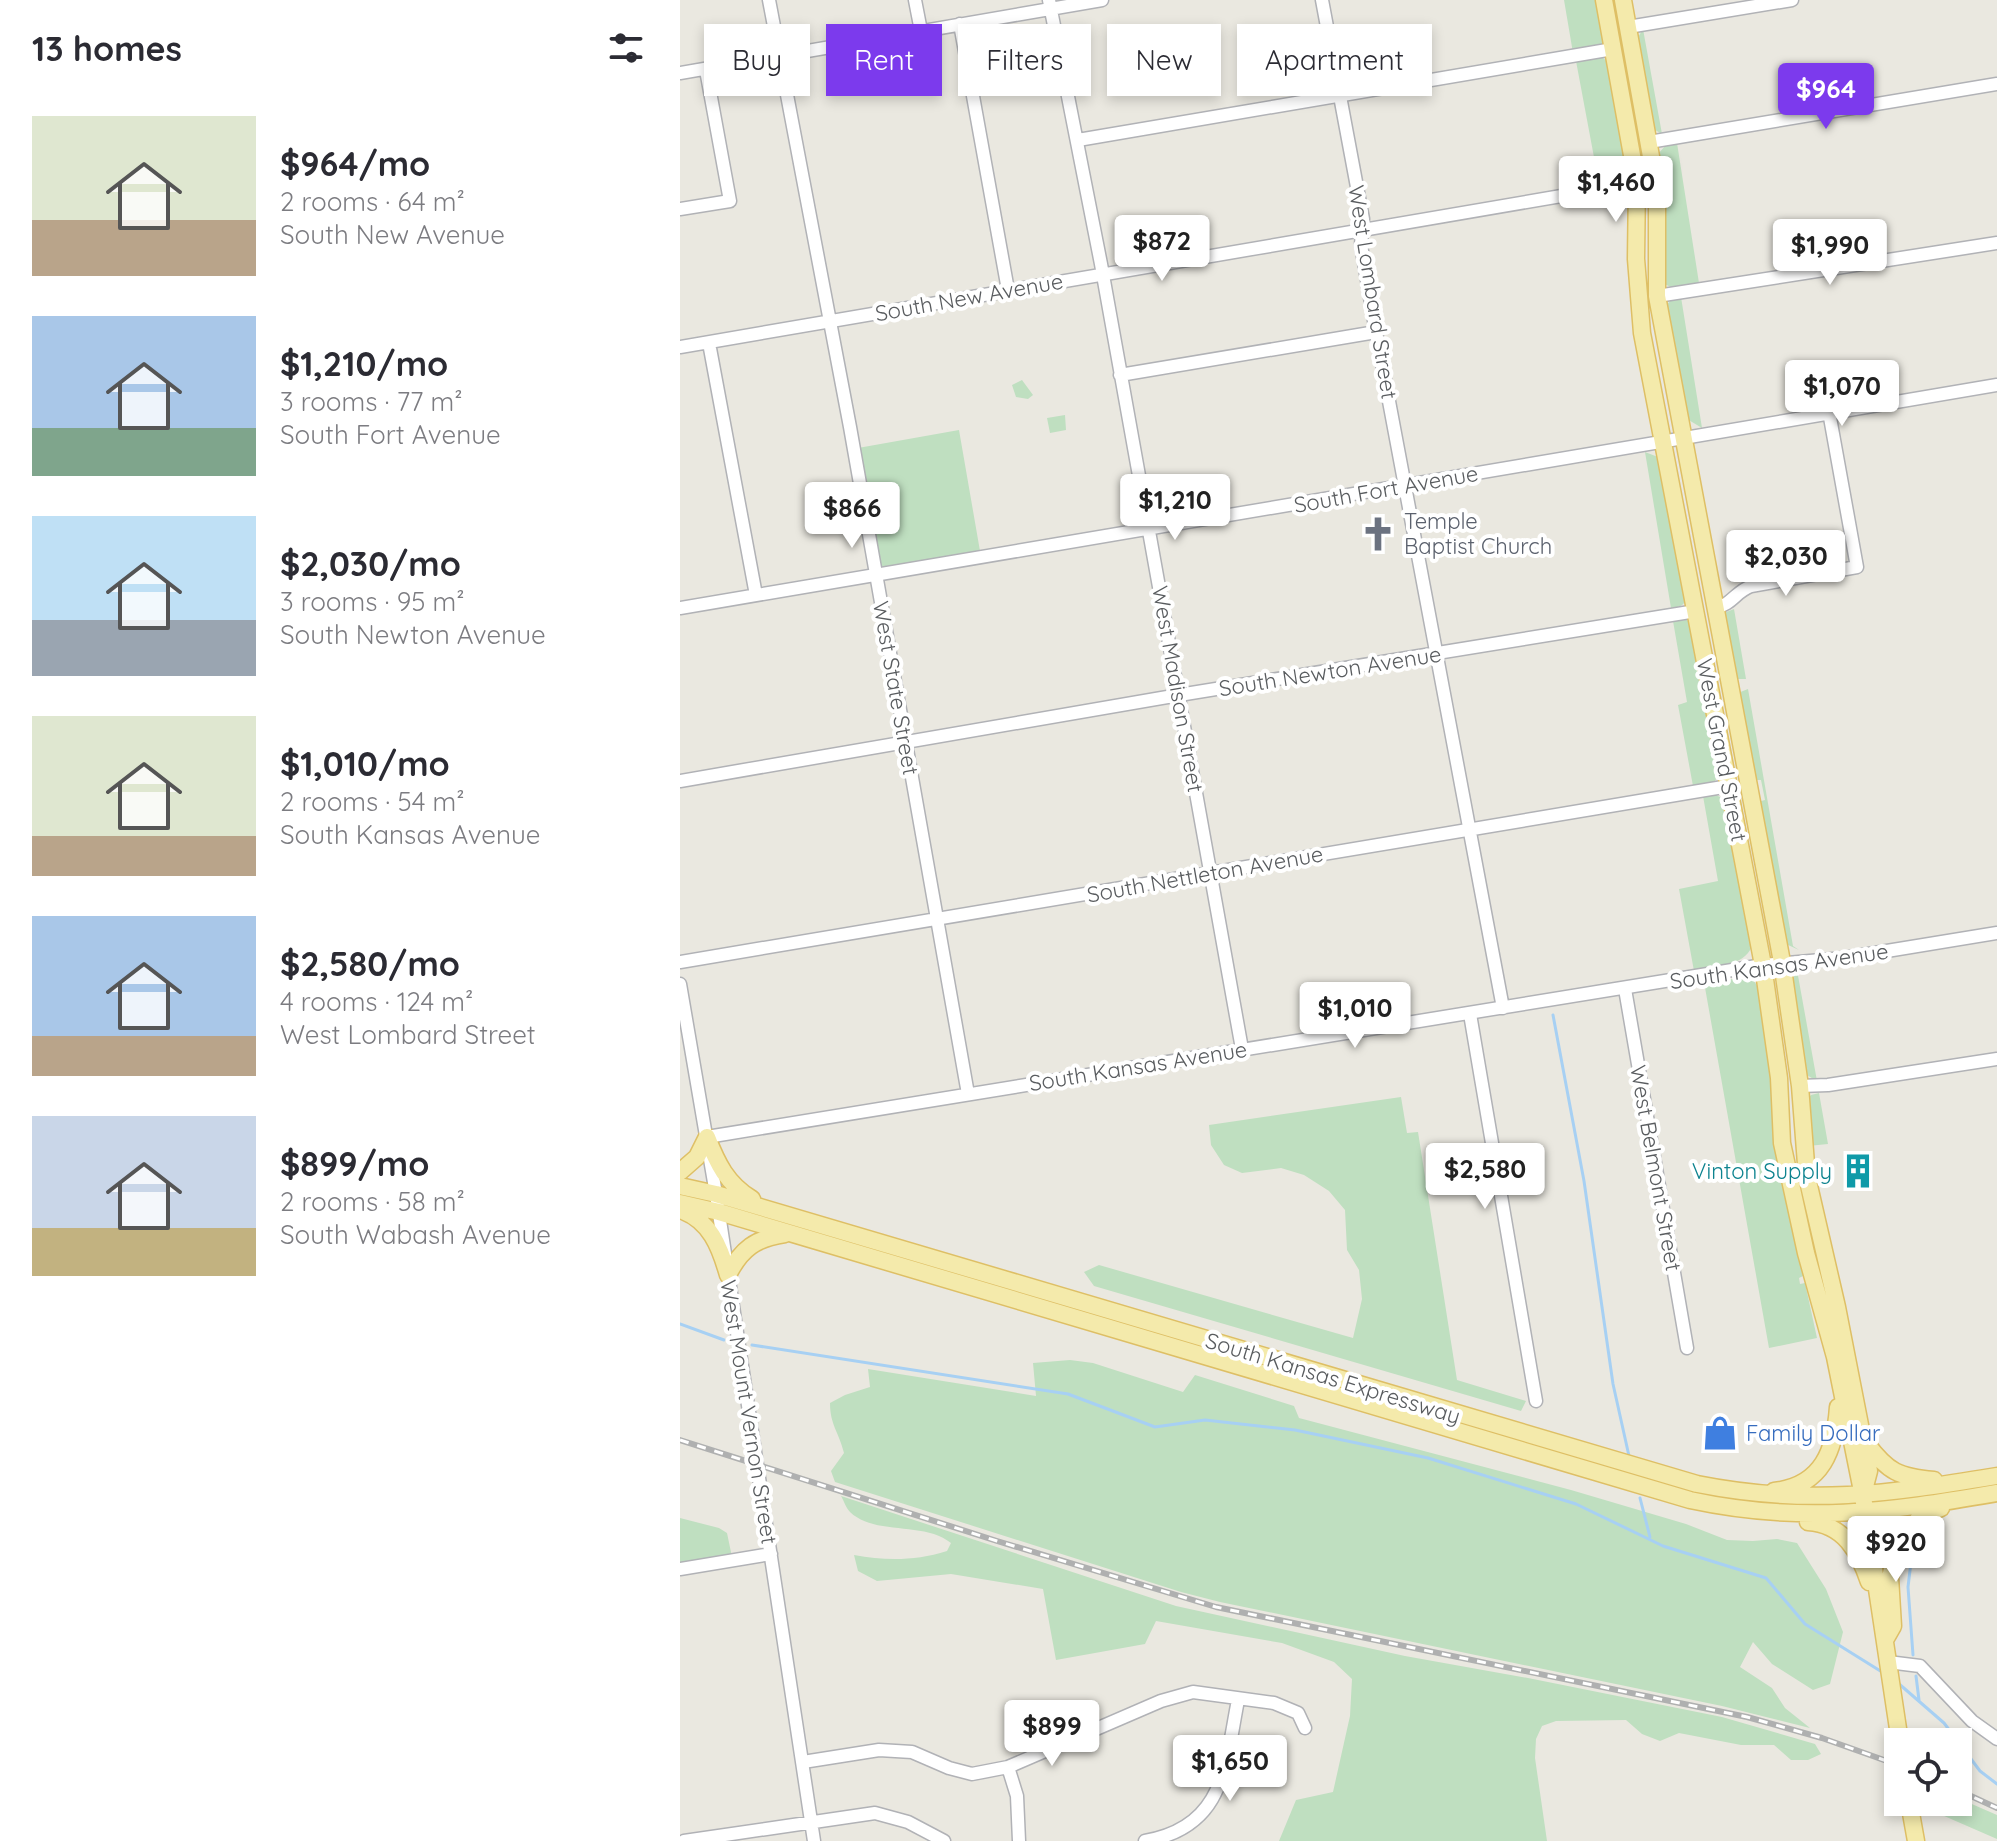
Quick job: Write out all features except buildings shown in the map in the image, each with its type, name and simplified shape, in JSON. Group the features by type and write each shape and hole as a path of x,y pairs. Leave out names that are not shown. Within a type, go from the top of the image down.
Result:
{"main road":[{"name":"West Grand Street","path":"1604,0 1637,183 1636,259 1642,333 1763,965 1779,1078 1782,1143 1806,1253 1835,1357 1863,1496 1897,1728"},
{"name":"West Grand Street","path":"1623,0 1657,190 1657,296 1782,962 1800,1086 1807,1177 1837,1307 1869,1471 1863,1496"},
{"path":"680,1172 697,1157 707,1137"},
{"path":"707,1137 721,1168 735,1187 781,1214"},
{"name":"South Kansas Expressway","path":"680,1186 716,1194 1658,1474 1745,1493 1801,1497 1863,1496 1997,1476"},
{"name":"South Kansas Expressway","path":"680,1203 1705,1503 1752,1511 1810,1515 1865,1513 1997,1493"},
{"path":"680,1210 696,1218 710,1231 720,1249 728,1275"},
{"path":"728,1275 738,1256 749,1246 764,1238 789,1234"},
{"path":"1745,1493 1790,1488 1822,1465 1835,1436 1839,1382"},
{"path":"1862,1438 1876,1457 1896,1474 1907,1478 1959,1483"},
{"path":"1885,1641 1893,1626 1890,1577 1899,1544 1920,1517 1968,1498"},
{"path":"1752,1511 1778,1520 1822,1523 1852,1544 1858,1552 1875,1600 1885,1641"},
{"path":"1912,1816 1916,1841"}],"street":[{"name":"West State Street","path":"769,0 773,24"},
{"path":"915,0 920,24"},
{"path":"960,24 1050,4 1102,0"},
{"name":"West Lombard Street","path":"1322,0 1326,24"},
{"path":"1628,27 1792,0"},
{"name":"West Madison Street","path":"1050,4 1078,140 1242,1049"},
{"path":"1432,80 1613,49"},
{"path":"680,73 704,70"},
{"path":"1649,142 1997,84"},
{"path":"680,209 730,201 711,96"},
{"name":"West State Street","path":"786,96 825,307 830,320 968,1094"},
{"path":"973,96 1008,290"},
{"path":"1078,140 1339,96"},
{"name":"West Lombard Street","path":"1339,96 1363,219 1361,245 1376,332 1503,1008"},
{"name":"South New Avenue","path":"680,347 1637,183"},
{"path":"1657,296 1997,243"},
{"path":"1120,375 1376,332"},
{"path":"709,343 756,595"},
{"name":"South Fort Avenue","path":"680,608 1997,385"},
{"path":"1715,608 1729,604 1751,586 1857,567 1829,412"},
{"name":"South Newton Avenue","path":"680,781 1179,695 1696,611"},
{"name":"South Nettleton Avenue","path":"680,962 1729,786"},
{"name":"South Kansas Avenue","path":"707,1137 1763,965 1844,958 1997,933"},
{"name":"West Mount Vernon Street","path":"680,984 719,1212 814,1841"},
{"name":"West Belmont Street","path":"1625,989 1687,1348"},
{"path":"1470,1014 1536,1401"},
{"path":"1800,1086 1828,1085 1997,1059"},
{"path":"680,1569 771,1554"},
{"path":"1888,1664 1920,1666 1972,1721 1997,1739"},
{"path":"803,1762 879,1750 912,1752 972,1774 1008,1767 1161,1701 1193,1692 1274,1703 1298,1713 1305,1728"},
{"path":"1154,1840 1200,1818 1221,1783 1238,1700"},
{"path":"1008,1767 1017,1796 1019,1841"},
{"path":"684,1841 875,1813 908,1822 944,1841"}],"green space":[{"path":"1564,0 1598,0 1604,39 1601,46 1573,53"},
{"path":"1643,29 1662,134 1651,125 1637,39"},
{"path":"1602,57 1610,64 1629,172 1624,179 1599,184 1576,61"},
{"path":"1677,143 1699,283 1671,287 1664,284 1658,154 1666,145"},
{"path":"1681,297 1702,428 1687,419 1666,306"},
{"path":"1022,380 1033,395 1028,399 1016,397 1012,385"},
{"path":"1065,415 1066,430 1050,433 1047,418"},
{"path":"959,430 980,551 881,567 858,448"},
{"path":"1645,452 1658,457 1664,468 1687,598 1683,604 1671,608"},
{"path":"1734,609 1746,679 1736,679 1724,613"},
{"path":"1687,620 1691,623 1720,774 1714,782 1693,786 1678,705 1687,702 1673,621"},
{"path":"1748,689 1793,946 1799,950 1786,944 1761,829 1761,801 1765,800 1761,780 1757,780 1750,766 1738,693"},
{"path":"1714,794 1724,799 1752,946 1735,962 1694,971 1679,889 1718,881 1703,796"},
{"path":"1797,970 1817,1081 1805,1074 1791,981"},
{"path":"1743,978 1754,981 1760,990 1773,1055 1777,1151 1803,1276 1799,1278 1800,1284 1805,1283 1817,1338 1769,1348 1704,982"},
{"path":"1819,1093 1828,1144 1808,1146 1806,1100"},
{"path":"1401,1097 1407,1133 1418,1132 1457,1380 1526,1401 1521,1411 1094,1286 1084,1272 1099,1265 1353,1338 1362,1299 1359,1270 1347,1250 1345,1210 1329,1191 1304,1175 1281,1168 1242,1173 1224,1165 1211,1145 1209,1125"},
{"path":"1070,1360 1093,1363 1183,1392 1195,1375 1294,1406 1299,1418 1571,1490 1686,1524 1727,1540 1777,1539 1797,1543 1826,1589 1843,1632 1830,1684 1813,1690 1772,1664 1753,1642 1740,1667 1772,1688 1785,1708 1810,1728 1722,1706 1220,1602 835,1482 831,1471 844,1453 831,1417 830,1403 870,1387 868,1369 1036,1396 1033,1363"},
{"path":"841,1496 1176,1606 1405,1656 1722,1717 1815,1744 1821,1754 1808,1760 1791,1760 1774,1745 1741,1745 1679,1733 1660,1741 1642,1734 1626,1720 1556,1721 1542,1726 1536,1739 1535,1758 1547,1841 1279,1841 1296,1800 1333,1792 1350,1716 1352,1679 1334,1662 1282,1643 1156,1621 1145,1644 1056,1660 1043,1589 951,1574 877,1581 858,1571 854,1555 912,1558 947,1551 951,1543 927,1532 886,1527 860,1519 849,1510"},
{"path":"680,1518 727,1533 732,1557 680,1565"},
{"path":"1972,1804 1997,1815 1997,1839 1944,1816 1972,1816"}],"waterway":[{"path":"1553,1015 1584,1181 1613,1384 1629,1456"},
{"path":"680,1324 724,1340"},
{"path":"752,1345 1068,1394 1155,1427 1205,1420 1295,1430 1428,1458 1576,1504 1663,1546 1766,1578 1805,1624 1882,1672"},
{"path":"1640,1498 1650,1537"},
{"path":"1913,1655 1908,1587 1914,1537"},
{"path":"1916,1676 1919,1700"},
{"path":"1898,1683 1944,1723 1980,1771 1997,1784"}],"railway":[{"path":"680,1440 1216,1607 1747,1717 1822,1738 1884,1760"},
{"path":"1972,1796 1997,1808"}],"place":[{"name":"Temple Baptist Church","path":"1378,534"},
{"name":"Vinton Supply","path":"1858,1171"},
{"name":"Family Dollar","path":"1720,1433"}]}
